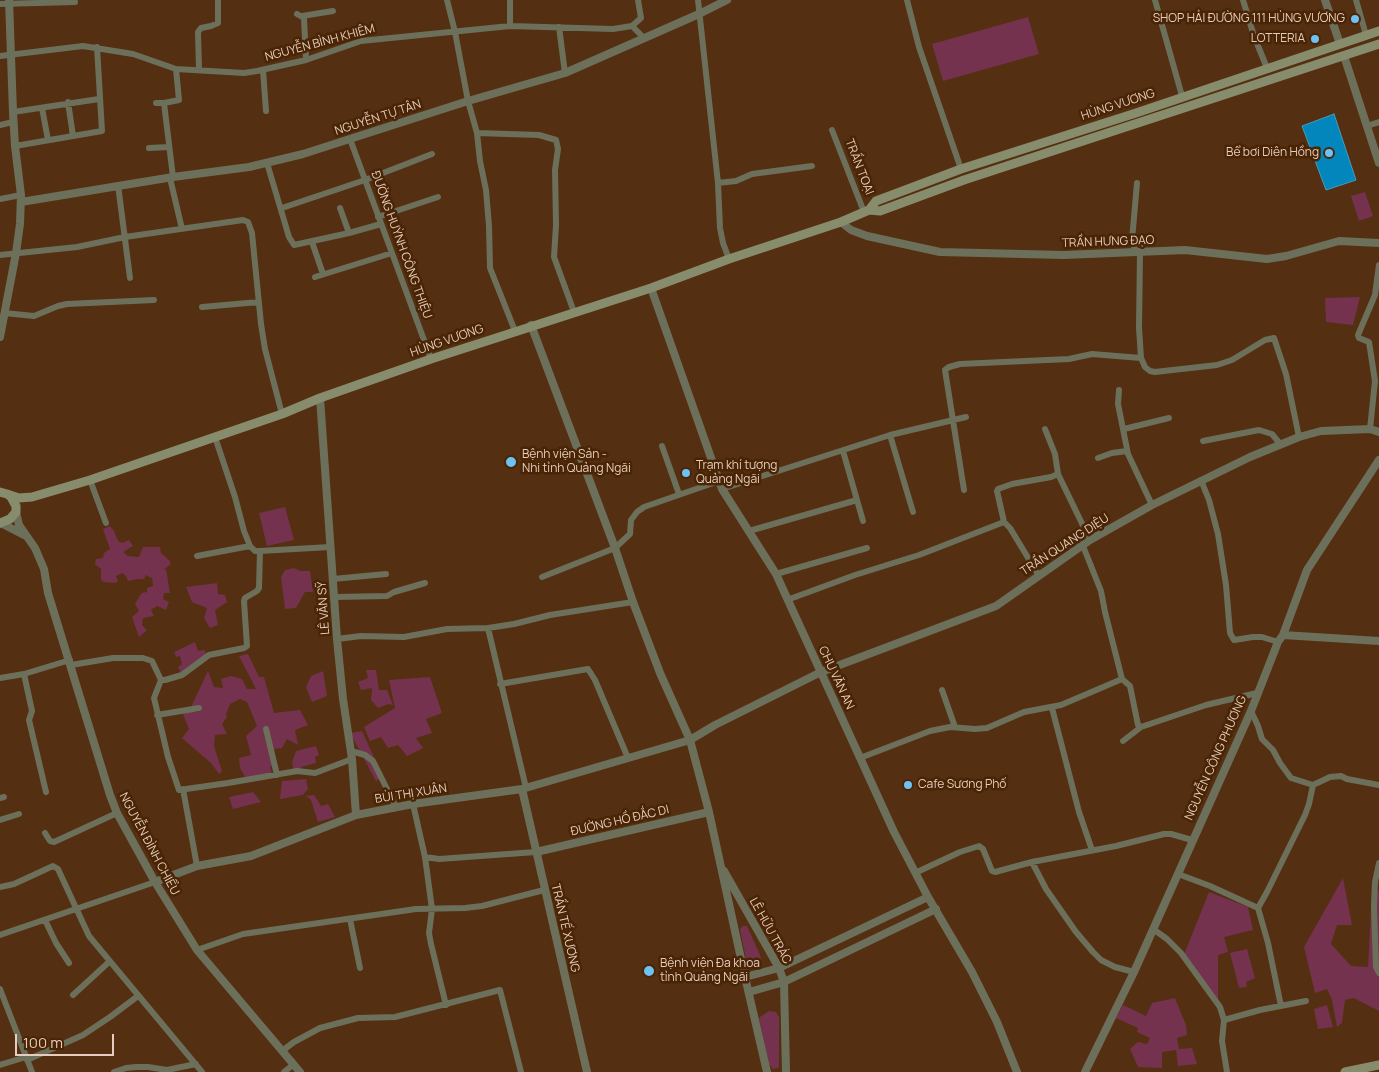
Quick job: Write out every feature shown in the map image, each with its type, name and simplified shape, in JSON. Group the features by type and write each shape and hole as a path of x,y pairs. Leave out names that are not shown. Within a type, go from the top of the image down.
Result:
{"main road":[{"name":"HÙNG VƯƠNG","path":"867,211 876,201 961,169 1379,30"},
{"path":"1340,44 1344,56"},
{"name":"HÙNG VƯƠNG","path":"32,498 282,414 320,398 531,325 651,288 729,259 841,222 867,211 880,211 1379,44"},
{"path":"1172,100 1175,111"},
{"path":"926,182 930,193"},
{"path":"2,491 19,498 32,498"},
{"path":"2,491 14,501 16,512"},
{"path":"0,523 10,519 32,498"},
{"path":"1345,1072 1379,1065"}],"street":[{"path":"199,70 198,32 202,28 218,23 218,0"},
{"path":"446,0 455,32 468,101 477,133 486,190 490,268 515,331"},
{"path":"510,0 510,26"},
{"path":"638,0 641,18 632,26 644,38"},
{"path":"698,0 718,183 720,228 729,259"},
{"name":"NGUYỄN TỰ TÂN","path":"21,198 267,163 565,73 727,0"},
{"path":"907,0 919,47 961,169"},
{"path":"1154,0 1182,96"},
{"path":"1243,0 1254,36 1267,68"},
{"path":"1325,0 1340,44"},
{"path":"1356,0 1366,35"},
{"path":"0,337 16,254 21,198 13,122 9,2"},
{"path":"0,4 9,2 75,2"},
{"path":"306,60 304,18 300,15 333,11"},
{"name":"NGUYỄN BÌNH KHIÊM","path":"0,56 83,46 133,54 176,69 244,72 263,70 306,60 361,41 510,26 613,30 632,26"},
{"path":"559,27 565,73"},
{"path":"15,146 102,131 97,47"},
{"path":"1344,56 1379,164"},
{"path":"156,103 179,100 176,69"},
{"path":"263,70 266,111"},
{"path":"13,112 100,98"},
{"path":"68,102 73,136"},
{"path":"164,103 172,177 182,229"},
{"path":"42,108 48,140"},
{"path":"0,125 13,122"},
{"path":"1367,126 1379,122"},
{"name":"TRẦN TOẠI","path":"832,130 867,211"},
{"path":"477,133 539,136 556,140 558,149 555,170 556,225 554,257 574,312"},
{"name":"ĐƯỜNG HUỲNH CÔNG THIỆU","path":"350,139 431,359"},
{"path":"149,148 169,147"},
{"path":"282,208 366,180 432,154"},
{"path":"267,163 292,245 297,246 381,224"},
{"path":"718,183 736,182 752,174 812,166"},
{"path":"1136,183 1132,240 1138,253 1139,328 1142,358 1150,371 1217,365 1232,360 1266,340 1274,338 1286,374 1299,437"},
{"path":"118,185 130,278"},
{"path":"0,199 21,198"},
{"path":"378,217 438,198"},
{"path":"340,208 349,233"},
{"path":"0,255 76,247 125,237 243,220 248,222 252,233 265,349 282,414"},
{"name":"TRẦN HƯNG ĐẠO","path":"841,222 851,230 867,236 940,252 1064,255 1185,250 1267,259 1286,256 1339,241 1379,243"},
{"path":"312,242 323,274"},
{"path":"314,277 392,253"},
{"path":"1370,429 1375,381 1369,342 1359,338 1358,335 1375,295 1379,265"},
{"name":"CHU VĂN AN","path":"651,288 722,489 776,574 894,832 989,1005 1017,1072"},
{"path":"4,312 34,316 67,304 154,300"},
{"path":"202,307 259,302"},
{"name":"LÊ HỮU TRÁC","path":"531,325 660,673 690,740 709,812 768,1072"},
{"path":"964,490 945,370 949,366 1069,359 1092,354 1142,358"},
{"path":"1119,390 1118,404 1127,451 1152,505"},
{"name":"LÊ VĂN SỸ","path":"320,398 334,597 343,698 352,755 356,815"},
{"path":"722,489 890,435 966,417"},
{"path":"1124,429 1169,418"},
{"path":"1044,429 1055,454 1058,474 1090,540"},
{"name":"TRẦN QUANG DIỆU","path":"821,672 996,606 1090,540 1200,480 1250,457 1281,446 1299,437 1321,432 1370,429 1379,432"},
{"path":"1203,440 1259,430 1272,434 1281,446"},
{"path":"890,435 913,512"},
{"path":"215,437 250,546 254,550 330,547"},
{"path":"662,446 679,494"},
{"path":"843,450 863,521"},
{"path":"1098,458 1112,453 1127,451"},
{"name":"NGUYỄN CÔNG PHƯƠNG","path":"1085,1072 1134,972 1251,711 1278,642 1283,635 1307,570 1379,460"},
{"path":"1039,576 1010,528 1004,522 997,491 1012,484 1058,474"},
{"path":"90,480 106,523"},
{"path":"1200,480 1209,500 1218,534 1226,585 1230,633 1234,640 1262,637 1278,642"},
{"path":"542,577 615,548 630,534 631,520 637,512 679,494 719,481"},
{"path":"749,531 857,500"},
{"name":"NGUYỄN ĐÌNH CHIỂU","path":"16,512 19,525 35,548 44,569 48,593 117,813 155,882 196,950 300,1072"},
{"path":"787,600 855,575 919,555 1004,522"},
{"path":"0,523 26,536"},
{"path":"197,556 250,546"},
{"path":"1083,546 1101,591 1104,612 1122,679 1130,686 1138,725 1141,727"},
{"path":"776,574 866,548"},
{"path":"161,680 182,675 209,655 247,646 244,601 245,598 259,588 260,551"},
{"path":"333,579 386,574"},
{"path":"334,597 387,596 394,592 425,583"},
{"path":"338,640 360,636 404,637 447,629 488,628 550,615 633,602"},
{"path":"488,628 524,788"},
{"path":"1283,635 1379,641"},
{"path":"0,678 70,662 113,658 143,658 152,661 161,680 154,698 178,790 297,771 320,772 352,755 365,756 373,761 396,807"},
{"path":"500,684 588,669 595,680 628,758"},
{"name":"BÙI THỊ XUÂN","path":"0,935 197,866 251,856 356,815 413,804 524,788 690,740 715,725 821,672"},
{"path":"24,674 32,711 29,720 46,792"},
{"path":"860,758 930,731 955,727 987,728 1024,712 1052,708 1122,679"},
{"path":"942,690 955,727"},
{"path":"1123,741 1141,727 1206,704 1257,693"},
{"path":"157,715 199,708"},
{"path":"1052,708 1079,812 1092,850"},
{"path":"1251,711 1262,739 1273,750 1291,778 1313,784 1330,777 1340,776 1379,785"},
{"path":"266,729 277,775"},
{"path":"1281,1006 1268,943 1258,908 1305,815 1313,784"},
{"name":"TRẦN TẾ XƯƠNG","path":"524,788 544,890 587,1072"},
{"path":"183,789 197,866"},
{"path":"413,804 425,856 432,909 429,933 446,1005"},
{"name":"ĐƯỜNG HỒ ĐẮC DI","path":"536,852 709,812"},
{"path":"45,833 50,841 54,842 117,813"},
{"path":"0,820 20,814"},
{"path":"915,873 960,852 979,846 983,849 992,871 995,872 1032,862 1116,846 1164,834 1192,840"},
{"path":"425,856 448,858 536,852"},
{"path":"1032,862 1046,889 1076,932 1093,952 1101,960 1115,967 1134,972"},
{"path":"1379,863 1374,900 1376,967 1379,973"},
{"name":"LÊ HỮU TRÁC","path":"720,865 779,968 784,982 786,1072"},
{"path":"0,887 14,884 53,866 58,869 89,936 202,1072"},
{"path":"1178,874 1258,908"},
{"path":"196,950 243,934 409,910 482,906 544,890"},
{"path":"745,977 779,968 928,897"},
{"path":"749,992 784,982 936,909"},
{"path":"350,919 360,968"},
{"path":"45,920 56,943 69,963"},
{"path":"1153,929 1181,953 1220,1007 1224,1020 1222,1041 1227,1072"},
{"path":"72,995 109,962"},
{"path":"0,989 32,1072"},
{"path":"282,1051 320,1028 358,1018 395,1017 500,990 521,1072"},
{"path":"0,1065 26,1058 83,1035 138,996"},
{"path":"1224,1020 1260,1010 1306,1001"},
{"path":"114,1072 136,1067 167,1070 196,1064"},
{"path":"284,1072 294,1064"}],"shaded area":[{"path":"1028,17 1039,54 943,81 932,44"},
{"path":"1365,192 1373,216 1359,221 1351,196"},
{"path":"1360,297 1353,325 1326,322 1325,298"},
{"path":"285,507 294,540 267,546 259,513"},
{"path":"110,526 118,541 122,543 129,540 133,546 123,552 128,556 139,557 143,547 160,547 161,553 171,564 163,570 166,569 170,593 164,593 163,599 169,602 166,610 157,606 151,610 154,616 143,618 142,625 147,630 139,637 132,617 139,611 135,604 139,597 142,593 147,592 147,588 153,586 152,578 146,575 144,579 128,581 122,573 116,576 118,581 115,583 101,580 101,569 95,564 96,559 103,558 104,553 110,549 103,529"},
{"path":"294,568 300,571 310,571 313,592 305,592 296,608 285,609 281,577 285,570"},
{"path":"217,583 218,594 225,595 227,602 215,610 218,625 210,628 204,618 207,608 192,602 186,587"},
{"path":"195,642 198,651 205,650 206,657 182,676 178,667 182,664 180,656 176,657 174,652"},
{"path":"248,654 259,677 264,677 274,713 300,710 308,725 295,730 298,745 287,739 282,748 274,749 276,765 270,767 273,776 248,782 240,768 239,758 251,755 246,736 257,726 247,702 240,699 230,704 226,714 227,717 222,724 227,734 215,735 214,746 222,771 219,774 211,763 182,738 189,729 182,712 199,712 198,707 191,707 208,671 214,687 223,688 221,679 231,676 242,679 247,689 256,689 239,656"},
{"path":"366,670 376,670 379,690 387,690 393,705 389,704 378,708 371,700 372,688 361,690 358,682 368,678"},
{"path":"323,671 327,696 312,702 306,687 311,676"},
{"path":"430,677 442,713 426,719 432,733 416,738 423,748 407,756 398,745 388,748 381,737 370,741 364,727 395,708 389,680"},
{"path":"362,731 383,777 376,781 350,733"},
{"path":"316,746 319,755 315,757 316,763 301,767 303,773 294,773 292,762 296,751"},
{"path":"306,779 308,789 303,795 280,799 282,781"},
{"path":"253,792 261,802 233,809 229,797"},
{"path":"314,795 321,806 328,804 335,817 318,822 311,800 306,796"},
{"path":"1343,878 1352,925 1337,925 1331,944 1351,966 1368,967 1372,892 1379,891 1379,1011 1354,998 1345,1000 1342,1023 1337,1027 1332,1000 1327,989 1315,993 1304,947"},
{"path":"1209,892 1248,907 1253,930 1224,937 1228,952 1218,955 1218,1005 1183,957"},
{"path":"743,926 747,926 760,955 761,960 757,964 747,964 740,929"},
{"path":"1247,949 1255,978 1246,982 1247,987 1239,988 1230,953"},
{"path":"1175,998 1186,1025 1187,1035 1177,1038 1179,1049 1192,1048 1197,1064 1178,1066 1176,1050 1162,1052 1162,1068 1138,1067 1130,1049 1138,1042 1147,1044 1150,1038 1137,1032 1138,1028 1116,1018 1123,1005 1146,1016 1152,1003"},
{"path":"1327,1005 1333,1027 1318,1029 1314,1009"},
{"path":"769,1011 776,1012 779,1017 779,1065 778,1068 773,1069 769,1064 759,1019"}],"water":[{"name":"Bể bơi Diên Hồng","path":"1334,114 1356,180 1326,190 1302,126"}],"place":[{"name":"SHOP HẢI ĐƯỜNG 111 HÙNG VƯƠNG","path":"1355,19"},
{"name":"LOTTERIA","path":"1315,39"},
{"name":"Bể bơi Diên Hồng","path":"1329,153"},
{"name":"Bệnh viện Sản - Nhi tỉnh Quảng Ngãi","path":"511,462"},
{"name":"Trạm khí tượng Quảng Ngãi","path":"686,473"},
{"name":"Cafe Sương Phố","path":"908,785"},
{"name":"Bệnh viện Đa khoa tỉnh Quảng Ngãi","path":"649,971"}]}
